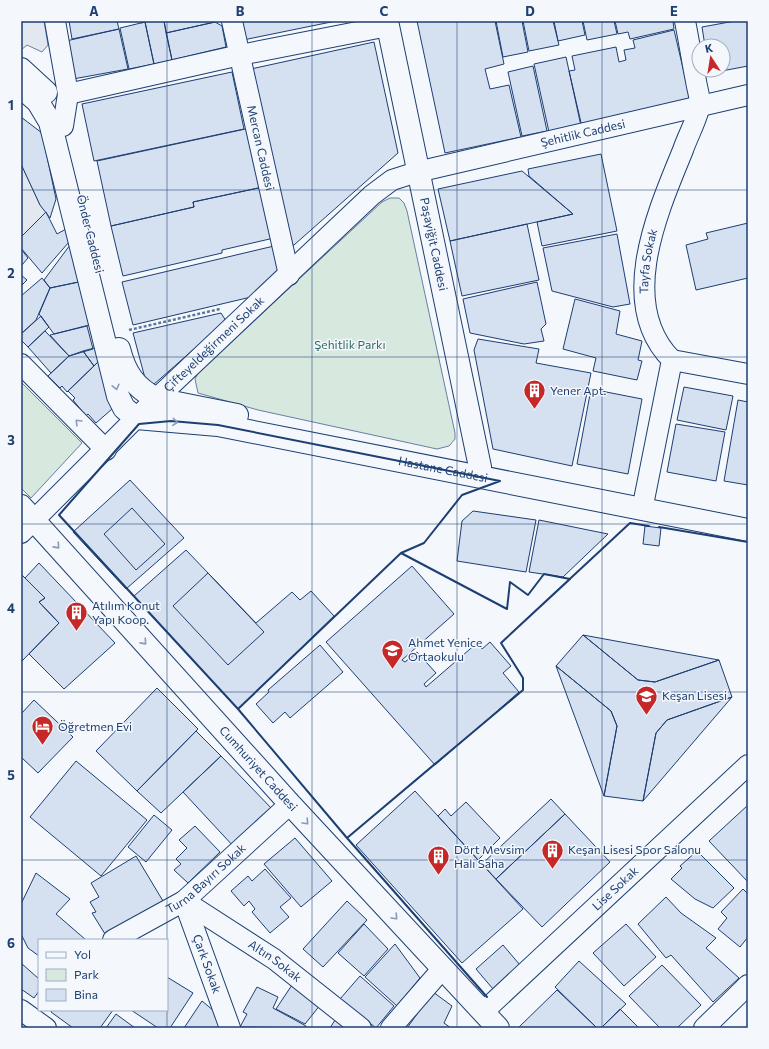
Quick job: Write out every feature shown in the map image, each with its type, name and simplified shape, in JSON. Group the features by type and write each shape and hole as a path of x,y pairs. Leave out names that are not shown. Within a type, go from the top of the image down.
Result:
{"main road":[{"name":"Paşayiğit Caddesi","path":"388,23 480,467"},
{"name":"Önder Caddesi","path":"21,69 49,96 63,126 115,333 127,372 135,384 157,399"},
{"name":"Önder Caddesi","path":"21,87 38,102 50,122 118,396 124,408 136,418"},
{"name":"Hastane Caddesi","path":"157,399 480,467 748,520"},
{"name":"Hastane Caddesi","path":"136,418 218,425 748,530"},
{"name":"Cumhuriyet Caddesi","path":"25,520 498,1028"}],"street":[{"path":"55,21 68,94 63,126"},
{"name":"Mercan Caddesi","path":"232,21 289,275"},
{"path":"686,21 700,106"},
{"path":"68,94 388,23"},
{"name":"Şehitlik Caddesi","path":"418,172 748,95"},
{"name":"Tayfa Sokak","path":"672,360 658,344 649,318 645,298 645,267 654,228 663,201 700,106"},
{"name":"Çifteyeldeğirmeni Sokak","path":"25,520 106,450 136,418 381,187 392,180 418,172"},
{"path":"644,500 672,360 748,374"},
{"path":"21,364 106,450"},
{"name":"Lise Sokak","path":"483,1012 748,765"},
{"name":"Turna Bayırı Sokak","path":"115,939 184,900 290,804"},
{"name":"Çark Sokak","path":"184,900 230,1028"},
{"name":"Altın Sokak","path":"184,900 274,959 361,1028"},
{"path":"391,1028 443,968"},
{"path":"704,1028 744,996"}],"path":[{"path":"115,333 224,308"}],"green space":[{"name":"Şehitlik Parkı","path":"390,198 399,198 404,203 407,211 455,433 455,439 449,446 437,449 258,410 198,393 195,379 198,373 382,202"},
{"path":"21,382 82,443 31,498 21,488"}],"shaded area":[{"path":"21,21 44,21 48,45 42,52 27,45 21,50"},
{"path":"21,164 40,205 46,212 21,237"}],"building":[{"path":"69,21 117,21 119,29 72,39"},
{"path":"140,21 164,21 172,60 154,64 145,22 141,23"},
{"path":"164,21 215,21 215,22 166,33"},
{"path":"239,21 336,21 243,40"},
{"path":"417,21 495,21 504,64 485,69 490,89 509,85 521,137 445,153"},
{"path":"496,21 522,21 528,52 503,57"},
{"path":"523,21 553,21 559,45 529,51"},
{"path":"554,21 582,21 585,35 558,41"},
{"path":"583,21 614,21 617,34 587,40"},
{"path":"615,21 673,21 674,29 630,39 628,32 618,34"},
{"path":"735,21 748,21 748,66 731,69 731,38 704,38 702,27"},
{"path":"145,22 154,64 129,69 120,28"},
{"path":"215,22 222,26 226,47 172,60 166,33"},
{"path":"119,29 128,69 73,79 66,41"},
{"path":"674,30 690,98 582,127 569,71 575,70 572,56 616,47 619,62 626,60 624,50 635,48 633,40"},
{"path":"374,42 398,153 294,245 288,246 251,69"},
{"path":"566,57 581,126 549,132 534,64"},
{"path":"533,66 547,131 522,136 508,72"},
{"path":"232,72 244,129 94,161 82,104"},
{"path":"21,117 42,133 56,199 50,218 40,205 21,164"},
{"path":"250,128 263,187 193,202 194,207 111,226 97,161"},
{"path":"601,154 617,231 542,246 537,222 573,214 529,176 528,169"},
{"path":"522,171 573,214 450,241 438,189"},
{"path":"263,187 274,238 222,250 222,253 123,276 111,226 194,207 193,202"},
{"path":"46,212 57,234 66,229 69,242 42,273 21,248 21,237"},
{"path":"748,223 748,278 696,290 686,245 708,239 706,233"},
{"path":"527,224 539,280 462,296 450,241"},
{"path":"617,234 630,304 613,307 552,291 543,248"},
{"path":"70,245 79,282 50,288 44,280"},
{"path":"274,246 281,273 251,297 133,325 122,282"},
{"path":"21,249 28,258 22,265 21,264"},
{"path":"21,275 27,280 21,286"},
{"path":"42,278 50,288 36,320 21,334 21,296"},
{"path":"83,281 93,324 54,334 39,314 50,288"},
{"path":"537,282 546,324 541,329 544,341 524,344 470,333 463,299"},
{"path":"575,299 620,311 616,334 642,341 638,360 642,361 637,380 593,371 596,358 563,349"},
{"path":"221,313 226,321 153,385 146,382 133,333"},
{"path":"41,316 49,327 28,347 21,340 21,334"},
{"path":"87,326 93,349 69,356 50,335"},
{"path":"45,331 69,356 51,373 28,347"},
{"name":"Yener Apt.","path":"478,339 539,349 536,363 591,373 572,466 493,449 474,350"},
{"path":"98,347 100,360 94,366 83,351"},
{"path":"83,351 94,366 67,392 62,386 60,388 48,376 69,356"},
{"path":"100,360 112,409 96,423 88,414 86,416 73,400 75,398 68,391"},
{"path":"684,387 733,396 726,430 677,420"},
{"path":"591,389 642,399 628,474 577,464"},
{"path":"738,400 748,402 748,485 724,481"},
{"path":"676,424 725,432 716,481 667,472"},
{"path":"130,480 184,538 126,589 73,532"},
{"path":"132,508 165,544 136,570 104,534"},
{"path":"473,511 536,520 526,572 457,561 462,521"},
{"path":"539,520 608,534 563,577 529,572"},
{"path":"645,526 661,528 659,546 643,544"},
{"path":"186,550 256,623 292,592 300,600 311,591 334,616 238,709 134,596"},
{"name":"Atılım Konut Yapı Koop.","path":"39,563 115,643 64,689 29,654 59,623 39,602 45,598 25,578"},
{"name":"Ahmet Yenice Ortaokulu","path":"412,566 454,614 402,660 405,662 417,652 436,673 424,684 426,687 477,643 482,649 490,642 511,666 503,673 519,692 435,765 326,642"},
{"path":"208,573 264,632 228,665 173,606"},
{"path":"21,574 45,598 39,602 59,623 21,662"},
{"path":"583,635 719,660 655,682 638,680"},
{"name":"Keşan Lisesi","path":"583,635 638,680 655,682 719,660 732,697 667,720 656,733 643,801 604,796 617,726 611,711 556,666"},
{"path":"320,645 343,672 290,718 285,712 273,723 256,704 269,692 268,690"},
{"path":"556,666 611,711 617,726 604,796"},
{"path":"157,688 198,729 137,791 96,751"},
{"path":"732,697 643,801 656,733 667,720"},
{"name":"Öğretmen Evi","path":"34,700 73,737 38,773 21,757 21,714"},
{"path":"196,731 221,756 161,813 137,791"},
{"path":"221,756 274,811 235,848 183,792"},
{"path":"76,761 147,820 101,876 30,817"},
{"name":"Dört Mevsim Halı Saha","path":"415,791 523,909 462,963 356,845"},
{"path":"551,799 565,814 496,879 482,864"},
{"path":"466,802 500,838 478,860 438,816 445,809 451,816"},
{"path":"748,805 748,882 709,841"},
{"name":"Keşan Lisesi Spor Salonu","path":"565,814 610,862 542,927 496,879"},
{"path":"154,815 172,830 146,862 128,847"},
{"path":"195,826 220,852 188,883 174,870 181,864 176,859 187,848 179,840"},
{"path":"295,838 332,881 301,907 264,864"},
{"path":"697,851 734,888 713,908 695,899 671,879 682,868 680,866"},
{"path":"136,856 163,901 105,934 92,913 96,912 90,902 99,897 91,883"},
{"path":"265,869 291,898 280,907 289,917 270,933 252,912 255,909 249,901 244,906 231,891 248,876 252,881"},
{"path":"36,873 70,899 56,914 85,939 38,939 38,955 28,948 21,934 21,904"},
{"path":"743,889 748,894 748,937 740,947 718,929 727,918 721,912"},
{"path":"666,897 681,913 716,938 706,948 739,978 713,1002 671,955 666,958 638,924"},
{"path":"347,901 367,920 323,967 303,949"},
{"path":"364,924 388,949 364,976 338,953"},
{"path":"626,924 656,957 624,986 593,953"},
{"path":"395,944 420,978 397,1006 365,977"},
{"path":"503,945 520,965 493,989 476,969"},
{"path":"579,961 626,1004 601,1028 597,1028 555,987"},
{"path":"21,963 38,978 38,992 34,998 21,989"},
{"path":"662,965 701,1005 677,1028 660,1028 629,996"},
{"path":"360,976 394,1006 376,1028 340,999"},
{"path":"168,978 193,993 170,1028 158,1028 132,1011 168,1011"},
{"path":"294,982 321,1004 305,1024 276,1009"},
{"path":"257,987 278,997 273,1008 306,1026 305,1028 240,1027 247,1014 243,1012"},
{"path":"557,990 597,1028 518,1028"},
{"path":"433,992 452,1006 444,1023 451,1028 407,1028"},
{"path":"202,1001 220,1016 223,1028 184,1028"},
{"path":"620,1009 639,1028 601,1028"},
{"path":"112,1011 100,1028 73,1028 51,1012"},
{"path":"116,1014 135,1028 106,1028"},
{"path":"335,1020 348,1028 330,1028"}],"wall":[{"path":"171,421 218,425 500,481 462,495 424,543 401,553 238,709 59,515 139,424 171,421"},
{"path":"517,695 523,690 523,678 501,643 630,523 649,526"},
{"path":"659,527 748,542"},
{"path":"401,553 507,609 510,582 528,595 544,574 570,579 501,643 523,678 523,690 347,838 238,709 401,553"},
{"path":"436,763 347,838 487,997"}],"place":[{"name":"Yener Apt.","path":"535,410"},
{"name":"Atılım Konut Yapı Koop.","path":"77,632"},
{"name":"Ahmet Yenice Ortaokulu","path":"392,670"},
{"name":"Keşan Lisesi","path":"646,716"},
{"name":"Öğretmen Evi","path":"42,746"},
{"name":"Keşan Lisesi Spor Salonu","path":"553,870"},
{"name":"Dört Mevsim Halı Saha","path":"439,876"}]}
